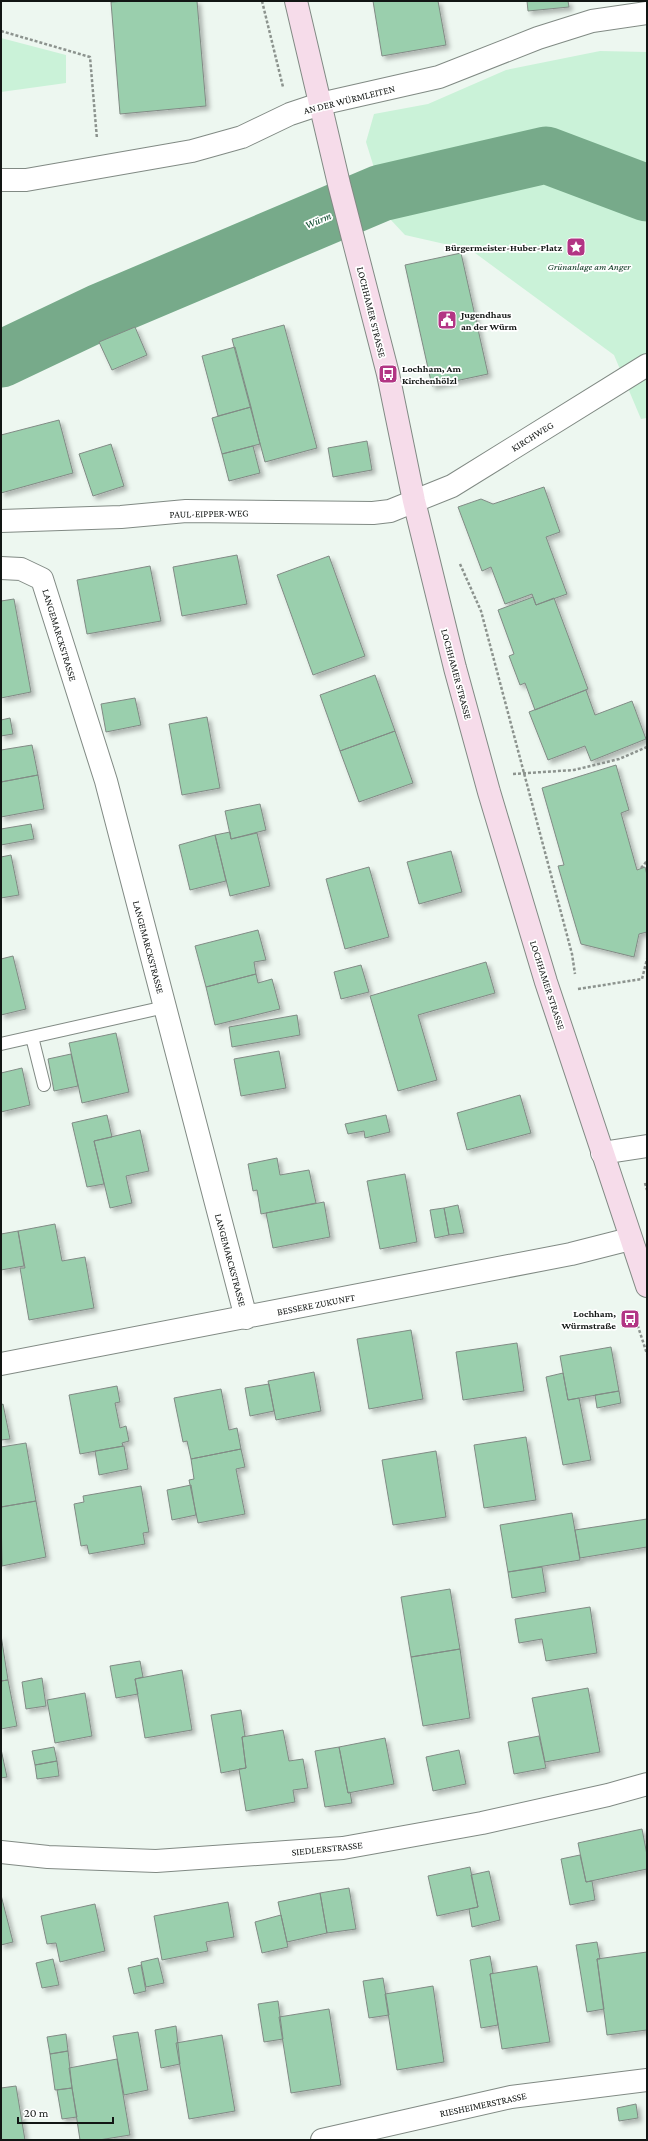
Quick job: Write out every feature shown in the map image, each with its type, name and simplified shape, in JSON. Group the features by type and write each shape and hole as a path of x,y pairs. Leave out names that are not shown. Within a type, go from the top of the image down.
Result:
{"street":[{"name":"LOCHHAMER STRASSE","path":"296,1 339,184 388,374 414,501 455,668 485,776 546,982 630,1239 647,1286"},
{"name":"LOCHHAMER STRASSE","path":"308,50 312,1"},
{"name":"AN DER WÜRMLEITEN","path":"1,180 26,180 192,152 242,137 290,114 320,104 439,76 538,38 592,21 647,14"},
{"name":"KIRCHWEG","path":"414,501 452,486 647,365"},
{"name":"PAUL-EIPPER-WEG","path":"1,521 121,517 186,511 373,513 390,511 414,501"},
{"name":"LANGEMARCKSTRASSE","path":"1,568 21,569 42,579 106,781 246,1318"},
{"path":"602,1153 639,1148"},
{"name":"BESSERE ZUKUNFT","path":"1,1364 246,1318 571,1254 630,1239"},
{"name":"SIEDLERSTRASSE","path":"1,1852 48,1857 156,1861 343,1848 482,1823 608,1795 647,1784"},
{"name":"RIESHEIMERSTRASSE","path":"322,2140 511,2097 647,2080"}],"lane":[{"path":"1,1044 165,1007"},
{"path":"32,1037 44,1084"}],"path":[{"path":"262,1 290,114"},
{"path":"1,30 90,57 100,168"},
{"path":"459,562 481,611 572,954 575,975"},
{"path":"485,776 574,770 619,759 647,747"},
{"path":"641,868 647,861"},
{"path":"576,989 642,979 647,959"},
{"path":"576,982 577,997"},
{"path":"639,1148 647,1190"}],"green space":[{"path":"1,38 66,55 66,83 1,92"},
{"name":"Grünanlage am Anger","path":"600,51 647,52 647,418 641,419 614,355 471,250 405,235 390,219 366,142 374,114 428,104 506,70"}],"building":[{"path":"197,1 206,106 120,114 111,2"},
{"path":"373,1 438,1 446,45 382,56"},
{"path":"527,1 568,1 569,7 528,11"},
{"name":"Jugendhaus an der Würm","path":"461,253 488,374 432,386 405,265"},
{"path":"284,325 317,448 265,462 232,339"},
{"path":"135,327 147,355 112,370 99,342"},
{"path":"235,347 251,407 218,416 202,356"},
{"path":"251,407 260,444 222,454 212,418"},
{"path":"59,420 73,473 1,493 1,435"},
{"path":"367,441 372,470 333,477 328,448"},
{"path":"111,444 124,486 93,496 79,454"},
{"path":"253,446 260,473 229,481 222,454"},
{"path":"544,487 560,532 546,537 567,594 536,605 532,594 505,604 491,567 482,571 458,507 481,499 493,504"},
{"path":"237,555 247,604 182,616 173,567"},
{"path":"329,556 365,656 313,675 277,575"},
{"path":"150,566 161,621 87,634 77,580"},
{"path":"533,597 536,605 554,598 588,689 535,710 525,683 520,685 509,656 514,654 498,610"},
{"path":"14,599 31,692 1,698 1,601"},
{"path":"375,675 395,731 340,751 320,695"},
{"path":"586,690 595,715 632,701 646,739 591,761 585,746 548,760 529,712"},
{"path":"135,698 141,725 106,732 101,704"},
{"path":"207,717 220,788 182,795 169,724"},
{"path":"10,718 13,734 1,736 1,720"},
{"path":"395,731 413,783 359,802 340,751"},
{"path":"32,745 38,775 1,782 1,750"},
{"path":"616,765 629,810 621,813 637,870 645,867 647,875 647,932 639,934 634,957 581,944 558,866 564,865 542,788"},
{"path":"38,775 44,809 1,817 1,782"},
{"path":"260,804 266,830 231,839 225,811"},
{"path":"31,824 34,839 1,845 1,829"},
{"path":"230,832 231,839 257,833 270,886 230,896 215,835"},
{"path":"215,835 226,881 190,890 179,845"},
{"path":"451,851 462,892 419,904 407,862"},
{"path":"11,855 19,895 1,898 1,857"},
{"path":"369,867 389,937 345,949 326,879"},
{"path":"258,930 266,960 254,962 256,974 206,987 195,946"},
{"path":"13,956 26,1009 1,1015 1,959"},
{"path":"486,962 495,993 418,1015 437,1080 398,1091 370,996"},
{"path":"361,965 369,992 341,999 334,972"},
{"path":"256,974 258,983 272,979 280,1009 215,1025 206,987"},
{"path":"297,1015 300,1035 232,1047 229,1027"},
{"path":"116,1033 129,1092 82,1103 69,1043"},
{"path":"279,1051 286,1088 241,1096 234,1059"},
{"path":"71,1054 78,1086 54,1091 48,1059"},
{"path":"22,1068 30,1105 1,1112 1,1073"},
{"path":"520,1095 531,1133 467,1150 457,1113"},
{"path":"107,1115 112,1137 94,1141 104,1184 87,1187 72,1123"},
{"path":"386,1115 390,1132 365,1138 364,1131 348,1134 345,1124"},
{"path":"140,1130 149,1171 126,1176 132,1203 110,1208 94,1141"},
{"path":"277,1158 280,1175 309,1170 316,1203 261,1214 257,1190 253,1191 248,1164"},
{"path":"405,1174 417,1242 380,1249 367,1181"},
{"path":"324,1202 330,1237 273,1248 266,1213"},
{"path":"458,1205 464,1233 449,1235 444,1208"},
{"path":"444,1208 449,1235 435,1238 430,1210"},
{"path":"55,1224 62,1261 85,1257 94,1308 29,1320 20,1268 25,1268 18,1231"},
{"path":"18,1231 24,1266 1,1270 1,1234"},
{"path":"411,1330 423,1399 369,1409 357,1339"},
{"path":"517,1343 524,1391 463,1400 456,1352"},
{"path":"611,1347 619,1391 568,1400 560,1356"},
{"path":"314,1372 321,1411 276,1420 268,1381"},
{"path":"563,1373 568,1400 579,1398 591,1460 563,1465 546,1377"},
{"path":"269,1384 274,1411 250,1416 245,1388"},
{"path":"117,1386 120,1402 115,1403 120,1428 126,1426 129,1441 122,1443 123,1446 80,1454 69,1395"},
{"path":"221,1389 229,1430 237,1428 241,1449 191,1459 187,1441 183,1442 174,1398"},
{"path":"619,1391 621,1403 597,1408 595,1395"},
{"path":"3,1404 10,1439 1,1440 1,1405"},
{"path":"526,1437 536,1500 484,1508 474,1445"},
{"path":"26,1443 36,1501 1,1507 1,1447"},
{"path":"124,1446 128,1469 99,1475 95,1451"},
{"path":"241,1449 245,1467 236,1469 245,1514 198,1523 189,1480 194,1479 191,1459"},
{"path":"436,1451 446,1517 393,1525 382,1460"},
{"path":"191,1485 196,1515 172,1520 167,1490"},
{"path":"141,1486 149,1532 143,1533 145,1544 89,1554 87,1545 81,1546 74,1504 84,1502 83,1496"},
{"path":"36,1501 46,1557 2,1566 1,1507"},
{"path":"572,1513 580,1560 508,1572 500,1525"},
{"path":"647,1519 647,1547 580,1558 575,1530"},
{"path":"542,1567 546,1592 512,1598 508,1572"},
{"path":"450,1589 460,1649 411,1657 401,1597"},
{"path":"590,1607 597,1653 546,1661 542,1639 519,1643 515,1619"},
{"path":"1,1635 8,1680 1,1681"},
{"path":"460,1649 470,1718 423,1726 411,1657"},
{"path":"140,1661 143,1677 135,1679 138,1694 116,1698 110,1666"},
{"path":"182,1670 192,1730 145,1738 135,1679"},
{"path":"42,1678 46,1706 26,1709 22,1682"},
{"path":"8,1680 17,1726 1,1729 1,1681"},
{"path":"588,1688 600,1752 545,1762 532,1698"},
{"path":"85,1693 92,1736 55,1743 47,1700"},
{"path":"241,1710 245,1736 242,1737 246,1768 221,1773 211,1715"},
{"path":"283,1730 289,1761 303,1759 308,1788 293,1790 295,1802 246,1811 239,1769 246,1768 242,1737"},
{"path":"539,1736 546,1768 514,1774 508,1742"},
{"path":"385,1738 394,1784 348,1793 339,1747"},
{"path":"54,1747 57,1761 35,1765 32,1751"},
{"path":"339,1747 348,1793 350,1792 352,1803 325,1807 315,1751"},
{"path":"1,1749 7,1777 1,1778"},
{"path":"459,1750 466,1784 433,1791 426,1757"},
{"path":"57,1761 59,1776 37,1779 35,1765"},
{"path":"642,1829 647,1855 647,1869 586,1882 578,1843"},
{"path":"580,1855 586,1882 592,1881 595,1900 570,1905 561,1859"},
{"path":"470,1867 478,1907 437,1916 428,1876"},
{"path":"489,1871 500,1920 472,1927 469,1909 478,1907 471,1875"},
{"path":"349,1888 356,1929 327,1933 320,1893"},
{"path":"320,1893 327,1933 287,1942 278,1902"},
{"path":"1,1895 13,1942 1,1945"},
{"path":"228,1902 234,1937 206,1942 208,1951 162,1960 154,1916"},
{"path":"95,1904 105,1951 60,1962 56,1943 47,1944 41,1916"},
{"path":"281,1915 288,1947 262,1953 255,1922"},
{"path":"597,1942 600,1959 597,1959 604,2009 587,2012 576,1945"},
{"path":"647,1952 647,2030 607,2035 597,1959"},
{"path":"490,1956 493,1973 490,1974 498,2025 481,2028 470,1960"},
{"path":"158,1958 164,1983 146,1987 141,1962"},
{"path":"53,1959 59,1985 42,1988 36,1963"},
{"path":"141,1965 146,1991 134,1994 128,1968"},
{"path":"537,1966 550,2042 502,2049 490,1974"},
{"path":"383,1978 389,2015 369,2018 363,1981"},
{"path":"433,1986 444,2062 397,2070 385,1994"},
{"path":"278,2001 283,2039 264,2042 258,2004"},
{"path":"329,2009 341,2085 291,2093 279,2017"},
{"path":"176,2026 180,2064 161,2068 155,2030"},
{"path":"138,2032 148,2090 124,2095 113,2036"},
{"path":"66,2034 68,2051 50,2054 47,2037"},
{"path":"222,2035 235,2111 189,2119 176,2043"},
{"path":"68,2051 72,2088 55,2090 50,2054"},
{"path":"117,2059 130,2135 99,2140 80,2140 69,2068"},
{"path":"16,2086 25,2140 1,2140 1,2088"},
{"path":"72,2088 77,2117 62,2119 57,2090"},
{"path":"636,2104 638,2118 619,2121 617,2108"}],"waterway":[{"name":"Würm","path":"1,359 100,312 381,193 546,155 647,193"}],"place":[{"name":"Bürgermeister-Huber-Platz","path":"576,247"},
{"name":"Jugendhaus an der Würm","path":"447,320"},
{"name":"Lochham, Am Kirchenhölzl","path":"388,374"},
{"name":"Lochham, Würmstraße","path":"630,1319"}]}
